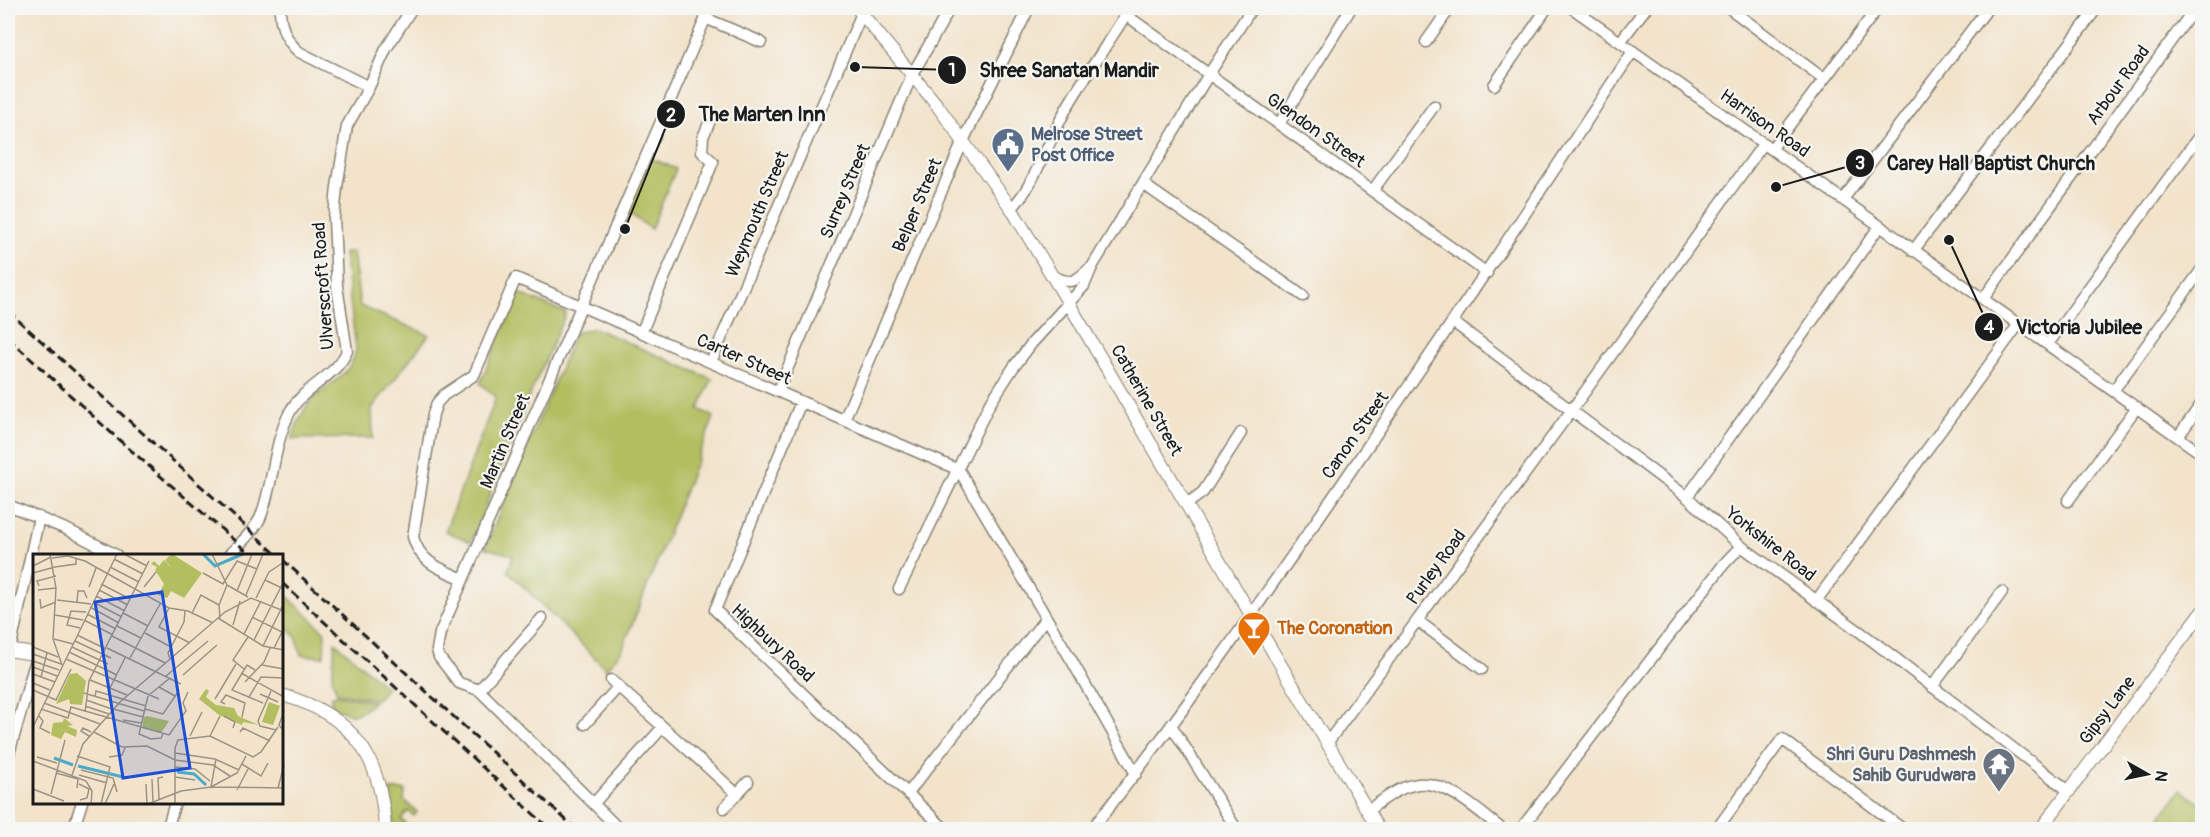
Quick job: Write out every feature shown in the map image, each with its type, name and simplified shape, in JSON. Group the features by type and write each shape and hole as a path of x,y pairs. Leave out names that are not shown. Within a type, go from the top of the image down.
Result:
{"street":[{"path":"280,8 284,32 291,45 299,52 369,87"},
{"name":"Ulverscroft Road","path":"230,554 261,517 281,434 292,409 307,391 343,360 346,351 337,286 334,218 336,187 347,126 369,87 386,49 412,8"},
{"name":"Martin Street","path":"620,830 479,690 459,683 439,657 437,650 440,633 710,8"},
{"name":"Surrey Street","path":"778,392 912,75 950,8"},
{"name":"Belper Street","path":"844,420 963,141 1029,8"},
{"path":"899,589 989,405 1013,368 1084,286 1092,267 1209,74 1252,8"},
{"path":"1279,124 1352,8"},
{"path":"1426,42 1450,8"},
{"path":"1494,85 1547,8"},
{"name":"Harrison Road","path":"1572,8 1844,198 1879,227 2202,454"},
{"path":"1620,42 1646,8"},
{"path":"1729,8 1824,79"},
{"name":"Purley Road","path":"1328,742 1768,145 1824,79 1878,8"},
{"path":"1844,198 1988,8"},
{"path":"1913,251 2097,8"},
{"name":"Arbour Road","path":"1983,299 2195,8"},
{"name":"Catherine Street","path":"859,10 963,141 1011,208 1379,830"},
{"name":"Weymouth Street","path":"711,362 859,10"},
{"path":"1011,208 1026,189 1068,106 1128,11"},
{"name":"Glendon Street","path":"1128,11 1209,74 1487,273"},
{"path":"705,18 761,42"},
{"name":"Canon Street","path":"1091,830 1136,774 1251,615 1487,273 1633,51"},
{"path":"1373,190 1434,106"},
{"path":"642,331 713,162 702,152 703,137 713,114"},
{"path":"2048,344 2202,132"},
{"path":"1143,184 1303,296"},
{"path":"1687,497 1879,227"},
{"path":"1053,276 1065,282 1074,281 1092,267"},
{"path":"2113,391 2202,269"},
{"name":"Carter Street","path":"463,579 430,563 416,547 413,537 430,425 437,403 444,395 474,375 516,278 958,470"},
{"name":"Yorkshire Road","path":"1453,322 1687,497 1741,546 2069,791"},
{"path":"1816,601 2019,324"},
{"name":"Highbury Road","path":"801,402 715,610 946,830"},
{"path":"2178,437 2202,403"},
{"path":"2068,501 2137,407"},
{"path":"1187,504 1203,492 1241,433"},
{"path":"958,470 1136,774"},
{"path":"8,505 39,517 114,554"},
{"path":"33,654 9,650 39,517"},
{"path":"1520,830 1724,564 1741,546"},
{"path":"1932,687 2002,592"},
{"name":"Gipsy Lane","path":"2040,830 2202,612"},
{"path":"479,690 542,618"},
{"path":"908,793 1046,618"},
{"path":"1418,621 1482,669"},
{"path":"8,757 33,670"},
{"path":"585,724 615,683 737,794"},
{"path":"284,696 326,713 354,735 375,771 381,793 385,830"},
{"path":"1172,725 1237,830"},
{"path":"594,803 663,727"},
{"path":"1716,830 1782,740 1904,830"},
{"path":"724,808 748,782"},
{"path":"1368,810 1403,788 1414,784 1437,785 1448,790 1503,830"},
{"path":"73,830 81,804"},
{"path":"167,830 174,804"}],"green space":[{"path":"648,157 676,169 651,229 625,210"},
{"path":"353,252 360,306 429,335 372,408 373,438 292,439 307,405 344,373 354,358 356,349 344,253"},
{"path":"518,293 566,313 531,392 471,542 445,531 496,397 480,383"},
{"path":"594,328 712,379 699,409 714,417 622,650 606,669 508,571 513,555 485,548 575,333"},
{"path":"284,593 325,632 324,657 301,655 296,637 284,622"},
{"path":"335,642 387,688 377,699 337,693 332,679"},
{"path":"336,695 374,701 363,711 349,714 331,706 331,697"},
{"path":"390,790 405,790 404,800 417,812 414,816 408,811 401,819 407,825 404,829 394,829"},
{"path":"2181,790 2202,805 2202,829 2152,829"}],"railway":[{"path":"8,311 276,554"},
{"path":"8,338 118,439 250,554"},
{"path":"284,561 577,830"},
{"path":"284,585 551,830"}],"place":[{"name":"Shree Sanatan Mandir","path":"855,67"},
{"name":"Melrose Street Post Office","path":"1008,173"},
{"name":"Carey Hall Baptist Church","path":"1776,187"},
{"name":"The Marten Inn","path":"625,229"},
{"name":"Victoria Jubilee","path":"1949,240"},
{"name":"The Coronation","path":"1254,657"},
{"name":"Shri Guru Dashmesh Sahib Gurudwara","path":"1999,793"}]}
